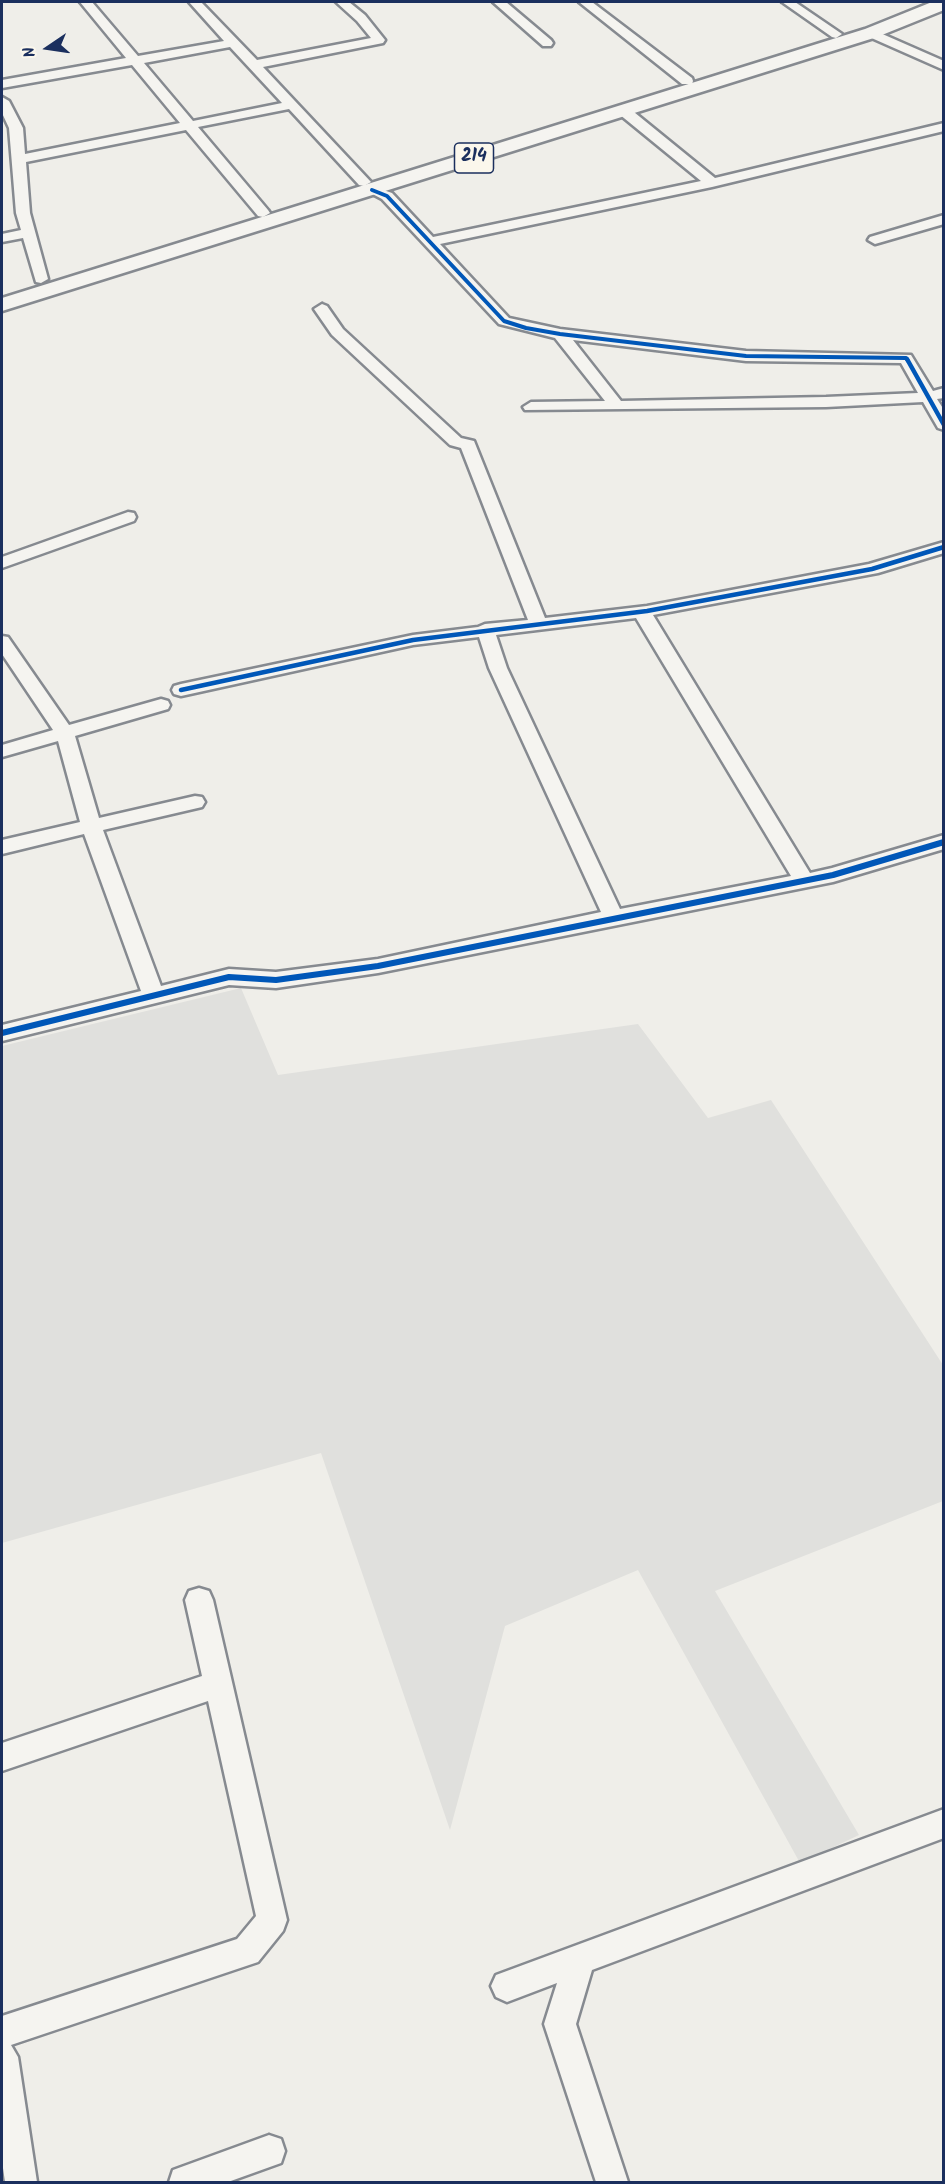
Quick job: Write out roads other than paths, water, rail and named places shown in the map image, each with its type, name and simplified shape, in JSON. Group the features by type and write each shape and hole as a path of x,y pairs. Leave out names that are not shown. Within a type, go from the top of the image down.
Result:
{"highway":[{"name":"214","path":"2,305 836,33 919,2"},
{"name":"214","path":"2,291 263,213 368,186 624,111 871,33 944,3"}],"street":[{"path":"86,2 263,213"},
{"path":"195,2 368,186 387,196 504,321 526,328 560,334 746,356 906,358 944,425"},
{"path":"252,64 379,40 361,18 342,2"},
{"path":"499,2 547,43"},
{"path":"585,2 687,81"},
{"path":"788,2 836,33"},
{"path":"871,33 944,66"},
{"path":"2,84 232,43"},
{"path":"2,101 16,128 23,213 41,279"},
{"path":"19,159 291,105"},
{"path":"624,111 712,183"},
{"path":"431,242 712,183 943,128"},
{"path":"874,240 944,219"},
{"path":"2,238 28,233"},
{"path":"322,309 345,340 456,442 468,444 539,625"},
{"path":"560,334 617,405"},
{"path":"531,407 826,402 927,397 944,393"},
{"path":"2,563 129,517"},
{"path":"181,690 414,640 642,612 872,569 944,547"},
{"path":"642,612 804,880"},
{"path":"485,630 498,668 614,917"},
{"path":"2,641 65,733 91,826 153,995"},
{"path":"2,751 161,705"},
{"path":"2,847 195,802"},
{"path":"2,1033 229,977 276,980 378,966 833,875 944,842"},
{"path":"2,2032 247,1951 272,1920 199,1600"},
{"path":"2,1757 218,1684"},
{"path":"507,1986 944,1823"},
{"path":"580,1959 560,2024 612,2182"},
{"path":"2,2057 21,2182"},
{"path":"185,2182 269,2151"}]}
